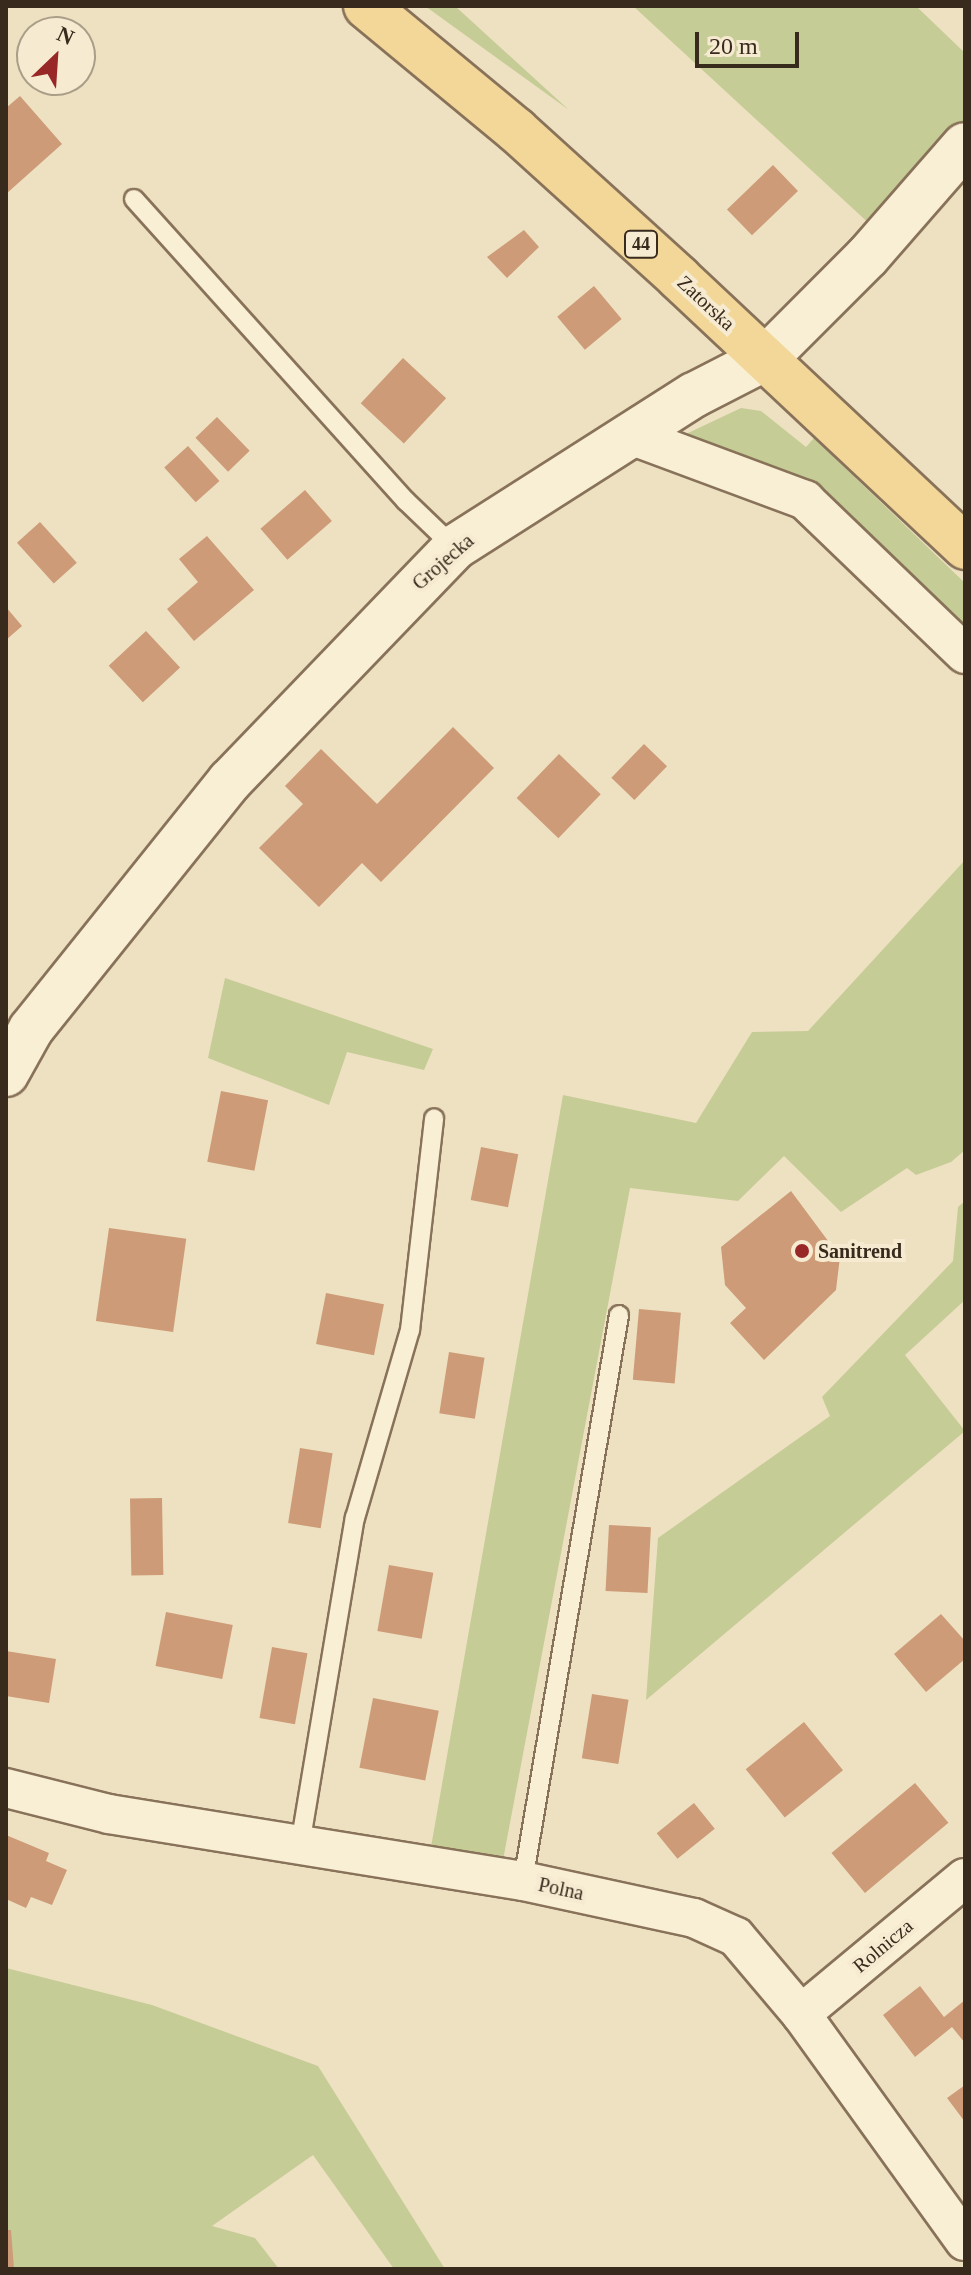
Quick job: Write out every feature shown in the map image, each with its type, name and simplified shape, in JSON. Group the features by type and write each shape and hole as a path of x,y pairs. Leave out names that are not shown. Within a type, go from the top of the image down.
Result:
{"main road":[{"name":"Zatorska","path":"366,6 516,130 766,358 965,547"}],"street":[{"name":"Grojecka","path":"6,1074 31,1029 230,781 455,547 694,395 766,358 868,256 965,145"},
{"path":"633,436 805,500 965,654"},
{"name":"Polna","path":"6,1788 109,1814 523,1881 694,1918 736,1937 801,2014 965,2241"},
{"name":"Rolnicza","path":"801,2014 965,1878"}],"lane":[{"path":"134,199 406,501 455,547"},
{"path":"300,1845 355,1518 410,1330 434,1118"},
{"path":"523,1881 619,1315"}],"green space":[{"path":"425,6 455,6 569,110"},
{"path":"633,6 916,6 965,53 965,122 874,228"},
{"path":"741,408 761,411 806,447 814,438 965,583 965,637 798,478 690,445 686,434"},
{"path":"965,860 965,1150 951,1162 916,1175 907,1168 841,1212 784,1156 738,1201 630,1188 503,1860 431,1847 563,1095 696,1123 752,1032 808,1031"},
{"path":"225,978 433,1049 424,1070 347,1052 329,1105 208,1058"},
{"path":"965,1201 965,1300 905,1355 965,1431 646,1700 658,1538 830,1416 822,1397 953,1261 958,1207"},
{"path":"6,1968 152,2005 318,2066 445,2269 394,2269 313,2155 212,2226 255,2238 279,2269 6,2269"}],"building":[{"path":"20,96 62,144 6,194 6,108"},
{"path":"773,165 798,191 752,235 727,209"},
{"path":"524,230 539,247 507,278 487,257"},
{"path":"594,286 622,319 585,350 557,317"},
{"path":"403,358 446,398 404,444 361,403"},
{"path":"217,417 250,451 228,472 195,438"},
{"path":"188,446 219,481 196,502 164,467"},
{"path":"305,490 332,521 287,560 260,529"},
{"path":"40,522 77,563 54,584 17,543"},
{"path":"207,536 254,590 194,641 167,609 198,582 179,559"},
{"path":"6,607 22,626 6,640"},
{"path":"146,631 180,668 143,702 109,666"},
{"path":"453,727 494,768 381,882 362,863 319,907 259,848 303,804 285,786 321,749 377,804"},
{"path":"644,744 667,766 634,800 611,778"},
{"path":"559,754 601,794 558,838 517,798"},
{"path":"221,1091 268,1100 254,1171 207,1162"},
{"path":"481,1147 518,1154 508,1207 471,1200"},
{"path":"791,1191 840,1257 836,1290 764,1360 730,1323 746,1308 725,1285 721,1247"},
{"path":"109,1228 186,1239 173,1332 96,1321"},
{"path":"326,1293 384,1304 374,1355 316,1344"},
{"path":"639,1309 681,1313 675,1383 633,1380"},
{"path":"449,1352 485,1358 475,1419 439,1413"},
{"path":"300,1448 333,1453 321,1528 288,1523"},
{"path":"162,1498 163,1575 131,1576 130,1499"},
{"path":"609,1525 651,1527 647,1593 606,1591"},
{"path":"389,1565 433,1573 422,1639 377,1631"},
{"path":"166,1612 233,1625 222,1679 156,1666"},
{"path":"941,1614 965,1641 965,1659 926,1692 894,1654"},
{"path":"272,1647 307,1653 295,1724 259,1718"},
{"path":"6,1651 56,1659 49,1703 6,1696"},
{"path":"592,1694 629,1700 618,1764 582,1758"},
{"path":"373,1698 439,1711 425,1780 359,1768"},
{"path":"804,1722 843,1770 785,1817 746,1769"},
{"path":"915,1783 948,1823 865,1893 832,1853"},
{"path":"694,1803 715,1829 677,1859 657,1833"},
{"path":"6,1835 49,1853 46,1861 67,1870 52,1905 31,1897 26,1908 6,1899"},
{"path":"920,1986 944,2017 965,2000 965,2043 952,2027 915,2057 883,2015"},
{"path":"965,2085 965,2122 947,2098"},
{"path":"6,2230 11,2230 14,2269 6,2269"}],"place":[{"name":"Sanitrend","path":"802,1251"}]}
